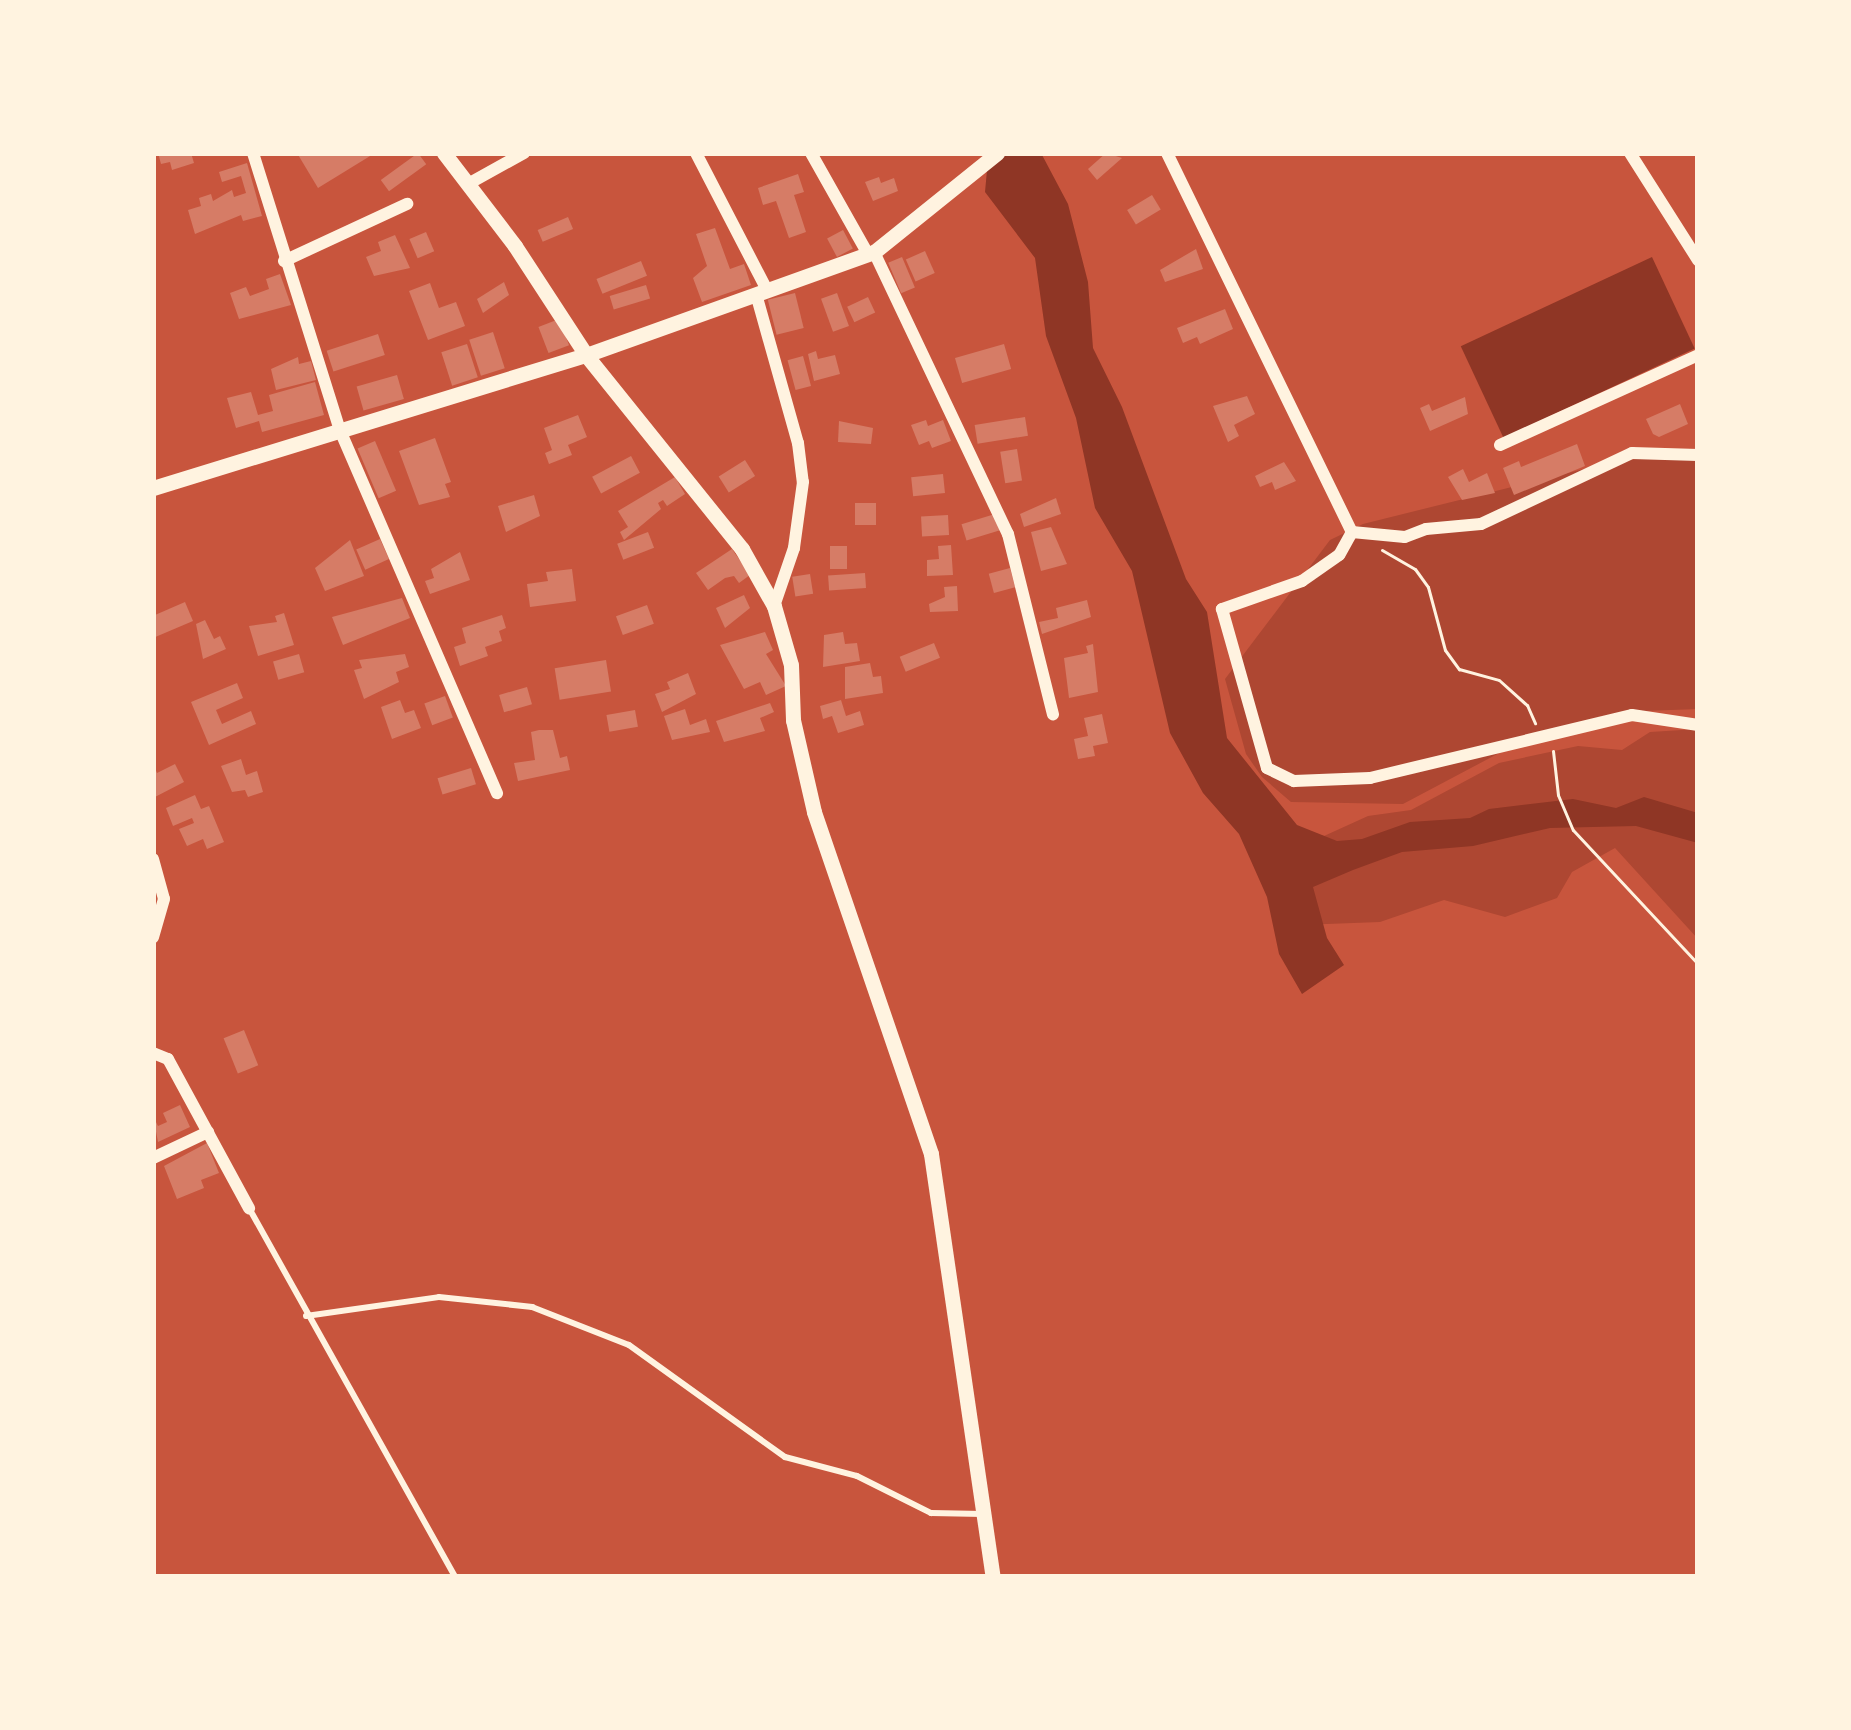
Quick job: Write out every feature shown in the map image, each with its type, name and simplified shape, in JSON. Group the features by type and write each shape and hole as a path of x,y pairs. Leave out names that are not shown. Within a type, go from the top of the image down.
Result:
{"street":[{"path":"254,153 339,428 497,793"},
{"path":"444,153 586,355 712,509 774,606 791,665 793,720 814,812 932,1154 993,1577"},
{"path":"467,184 524,153"},
{"path":"696,153 762,292 798,443 803,482 794,548 774,606"},
{"path":"811,153 871,253 1008,535 1053,714"},
{"path":"153,488 586,355 871,253 997,153"},
{"path":"1167,153 1352,532"},
{"path":"1630,153 1698,260"},
{"path":"284,261 407,204"},
{"path":"1499,445 1698,355"},
{"path":"1352,532 1406,537 1426,529 1480,524 1632,453 1698,455"},
{"path":"1352,532 1340,555 1302,580 1222,609 1267,768 1294,781 1370,778 1632,715 1698,724"},
{"path":"153,860 164,898 153,938"},
{"path":"153,1053 168,1059 249,1208"},
{"path":"153,1158 208,1132"}],"lane":[{"path":"249,1208 455,1577"},
{"path":"306,1316 440,1297 510,1302 547,1311 629,1346 785,1457 857,1476 931,1513 984,1514"}],"path":[{"path":"1352,532 1415,568 1433,596 1450,658 1467,674 1499,680 1527,705 1542,738 1557,756 1560,800 1573,830 1698,964"}],"shaded area":[{"path":"1008,153 1041,153 1068,204 1088,282 1093,348 1122,407 1186,579 1207,612 1227,738 1297,825 1337,841 1362,839 1410,822 1470,818 1489,809 1573,799 1616,808 1644,797 1698,813 1698,843 1636,826 1550,828 1473,846 1402,852 1353,870 1313,887 1327,938 1344,965 1302,994 1279,954 1267,897 1239,834 1203,793 1170,733 1132,571 1095,508 1076,418 1046,336 1035,258 985,192 987,170"},
{"path":"1652,257 1695,349 1503,438 1461,346"},
{"path":"1698,453 1698,709 1644,711 1503,751 1403,804 1291,802 1262,777 1246,754 1225,679 1330,540 1363,524 1616,461"},
{"path":"1698,729 1698,939 1615,848 1572,872 1557,898 1505,917 1444,900 1380,922 1300,925 1246,818 1324,836 1368,816 1411,810 1499,763 1578,746 1622,750 1650,732"}],"building":[{"path":"158,153 191,153 194,163 172,170 170,162 161,164"},
{"path":"297,153 375,153 318,188"},
{"path":"418,153 426,164 389,191 381,180"},
{"path":"1106,153 1122,158 1097,180 1088,169"},
{"path":"247,163 262,216 243,221 241,215 195,234 188,210 201,206 199,198 211,194 213,201 232,190 234,197 246,193 241,176 222,182 219,172"},
{"path":"798,174 804,192 794,195 806,232 789,238 776,201 763,205 758,188"},
{"path":"879,177 881,183 894,178 898,191 873,201 865,182"},
{"path":"1152,195 1161,210 1136,225 1127,210"},
{"path":"568,217 573,229 543,242 538,230"},
{"path":"715,228 730,269 744,264 751,285 702,302 693,278 707,266 696,234"},
{"path":"843,230 853,249 837,257 827,238"},
{"path":"426,232 434,251 418,258 409,239"},
{"path":"395,235 410,268 374,276 366,257 381,251 378,242"},
{"path":"1196,249 1203,269 1165,282 1160,270"},
{"path":"925,251 935,273 916,281 906,260"},
{"path":"902,257 915,287 901,293 888,263"},
{"path":"641,261 647,276 602,294 596,279"},
{"path":"280,274 291,305 239,319 230,293 246,287 250,296 269,289 266,279"},
{"path":"504,282 509,295 483,313 477,299"},
{"path":"430,283 439,308 456,302 465,326 428,340 409,291"},
{"path":"646,285 650,298 614,309 610,296"},
{"path":"795,293 804,328 777,335 768,300"},
{"path":"837,293 849,326 833,332 821,299"},
{"path":"868,297 875,312 854,322 847,307"},
{"path":"1225,309 1233,329 1200,344 1197,337 1183,343 1177,328"},
{"path":"559,319 569,345 548,353 538,327"},
{"path":"493,332 505,368 481,376 469,340"},
{"path":"378,334 385,355 333,372 327,351"},
{"path":"467,344 478,377 452,386 441,352"},
{"path":"1004,344 1011,369 962,383 955,358"},
{"path":"816,351 818,359 835,355 840,374 814,381 808,354"},
{"path":"803,356 811,386 796,390 788,360"},
{"path":"298,357 299,364 311,361 316,380 276,390 271,369"},
{"path":"397,375 404,399 364,411 357,387"},
{"path":"315,382 324,415 262,432 259,421 236,428 227,398 251,392 258,415 273,411 269,395"},
{"path":"1247,396 1255,414 1234,425 1239,436 1228,442 1213,406"},
{"path":"1465,397 1468,414 1430,431 1420,408 1429,404 1432,411"},
{"path":"1680,404 1688,424 1659,437 1653,434 1646,419"},
{"path":"578,415 587,437 568,445 572,455 549,464 545,453 552,450 544,428"},
{"path":"1025,417 1028,436 978,444 975,425"},
{"path":"926,420 928,426 943,420 951,441 932,448 929,441 919,445 911,425"},
{"path":"839,421 873,428 871,444 838,442"},
{"path":"435,438 451,482 445,484 450,497 419,505 399,451"},
{"path":"375,441 396,491 379,498 358,448"},
{"path":"1577,444 1585,466 1514,495 1503,468 1519,461 1521,467"},
{"path":"1017,449 1022,481 1005,483 1000,452"},
{"path":"631,456 640,473 601,493 592,477"},
{"path":"745,460 755,476 729,493 719,476"},
{"path":"1284,462 1296,481 1275,490 1272,482 1260,487 1255,476"},
{"path":"1463,469 1469,482 1487,473 1495,493 1462,500 1448,477"},
{"path":"943,474 945,493 913,496 911,477"},
{"path":"675,477 685,494 667,506 663,500 658,503 661,509 624,540 620,532 628,527 618,511"},
{"path":"534,495 540,516 506,532 498,506"},
{"path":"1056,498 1061,514 1024,527 1020,514"},
{"path":"855,503 876,503 876,525 855,525"},
{"path":"995,514 1000,530 966,540 962,524"},
{"path":"948,515 949,535 922,536 921,516"},
{"path":"1051,527 1067,564 1041,571 1031,532"},
{"path":"648,532 654,548 623,560 617,544"},
{"path":"380,539 389,559 365,570 356,550"},
{"path":"350,540 364,576 325,591 315,568"},
{"path":"951,545 953,575 927,576 927,560 939,559 938,546"},
{"path":"830,546 847,546 847,569 830,569"},
{"path":"732,549 750,575 739,583 734,576 725,578 708,590 696,573"},
{"path":"460,552 470,580 430,594 425,581 434,578 431,569"},
{"path":"1010,568 1015,587 994,593 989,574"},
{"path":"572,569 576,601 530,607 527,584 548,581 546,572"},
{"path":"865,573 866,588 829,591 828,576"},
{"path":"810,574 813,594 795,597 792,577"},
{"path":"957,586 958,611 930,612 929,604 945,597 944,587"},
{"path":"744,595 750,608 725,628 716,608"},
{"path":"402,598 410,618 343,645 332,617"},
{"path":"1087,600 1091,617 1042,634 1039,622 1058,618 1056,608"},
{"path":"185,602 193,621 153,638 155,615"},
{"path":"647,605 654,624 623,635 616,616"},
{"path":"284,613 294,645 258,656 249,626 277,622 275,616"},
{"path":"502,615 506,628 499,631 502,641 485,647 488,656 460,666 454,647 466,643 462,628"},
{"path":"205,620 214,639 220,636 226,649 203,659 196,624"},
{"path":"765,632 773,650 766,654 786,686 766,695 760,682 744,689 720,645"},
{"path":"843,632 845,644 857,643 860,661 823,667 824,635"},
{"path":"934,643 940,658 906,672 900,657"},
{"path":"1093,644 1098,692 1069,698 1064,658 1088,653 1086,646"},
{"path":"299,654 304,672 278,680 273,661"},
{"path":"405,654 409,667 396,672 399,682 364,699 354,670 362,668 359,660"},
{"path":"606,660 611,692 560,700 555,668"},
{"path":"870,663 873,677 881,676 883,693 845,699 845,667"},
{"path":"688,673 696,694 662,712 655,694 670,689 667,682"},
{"path":"237,683 243,698 216,710 222,724 251,711 256,724 209,745 191,702"},
{"path":"527,687 532,704 504,712 499,695"},
{"path":"445,696 453,718 432,725 424,704"},
{"path":"400,700 405,713 414,710 421,728 392,739 381,707"},
{"path":"841,700 846,716 860,711 864,725 838,733 832,716 823,719 820,706"},
{"path":"770,703 774,712 760,718 765,731 724,742 716,721"},
{"path":"685,709 690,725 706,719 710,732 672,740 664,716"},
{"path":"635,710 638,727 609,732 606,715"},
{"path":"1102,714 1108,743 1093,746 1095,756 1078,759 1074,739 1088,736 1084,718"},
{"path":"553,730 560,758 567,756 570,770 518,781 514,763 535,760 531,732"},
{"path":"241,759 246,775 257,771 263,792 248,797 245,790 232,792 221,766"},
{"path":"153,764 157,773 175,764 184,782 153,798"},
{"path":"471,768 476,784 442,794 438,778"},
{"path":"195,795 201,809 209,806 224,842 207,849 203,839 187,846 179,829 194,823 192,818 173,826 166,808"},
{"path":"244,1030 258,1065 238,1073 224,1038"},
{"path":"180,1105 190,1127 158,1142 153,1116 158,1126 167,1122 163,1113"},
{"path":"207,1143 219,1173 201,1180 204,1188 177,1199 164,1166"}]}
